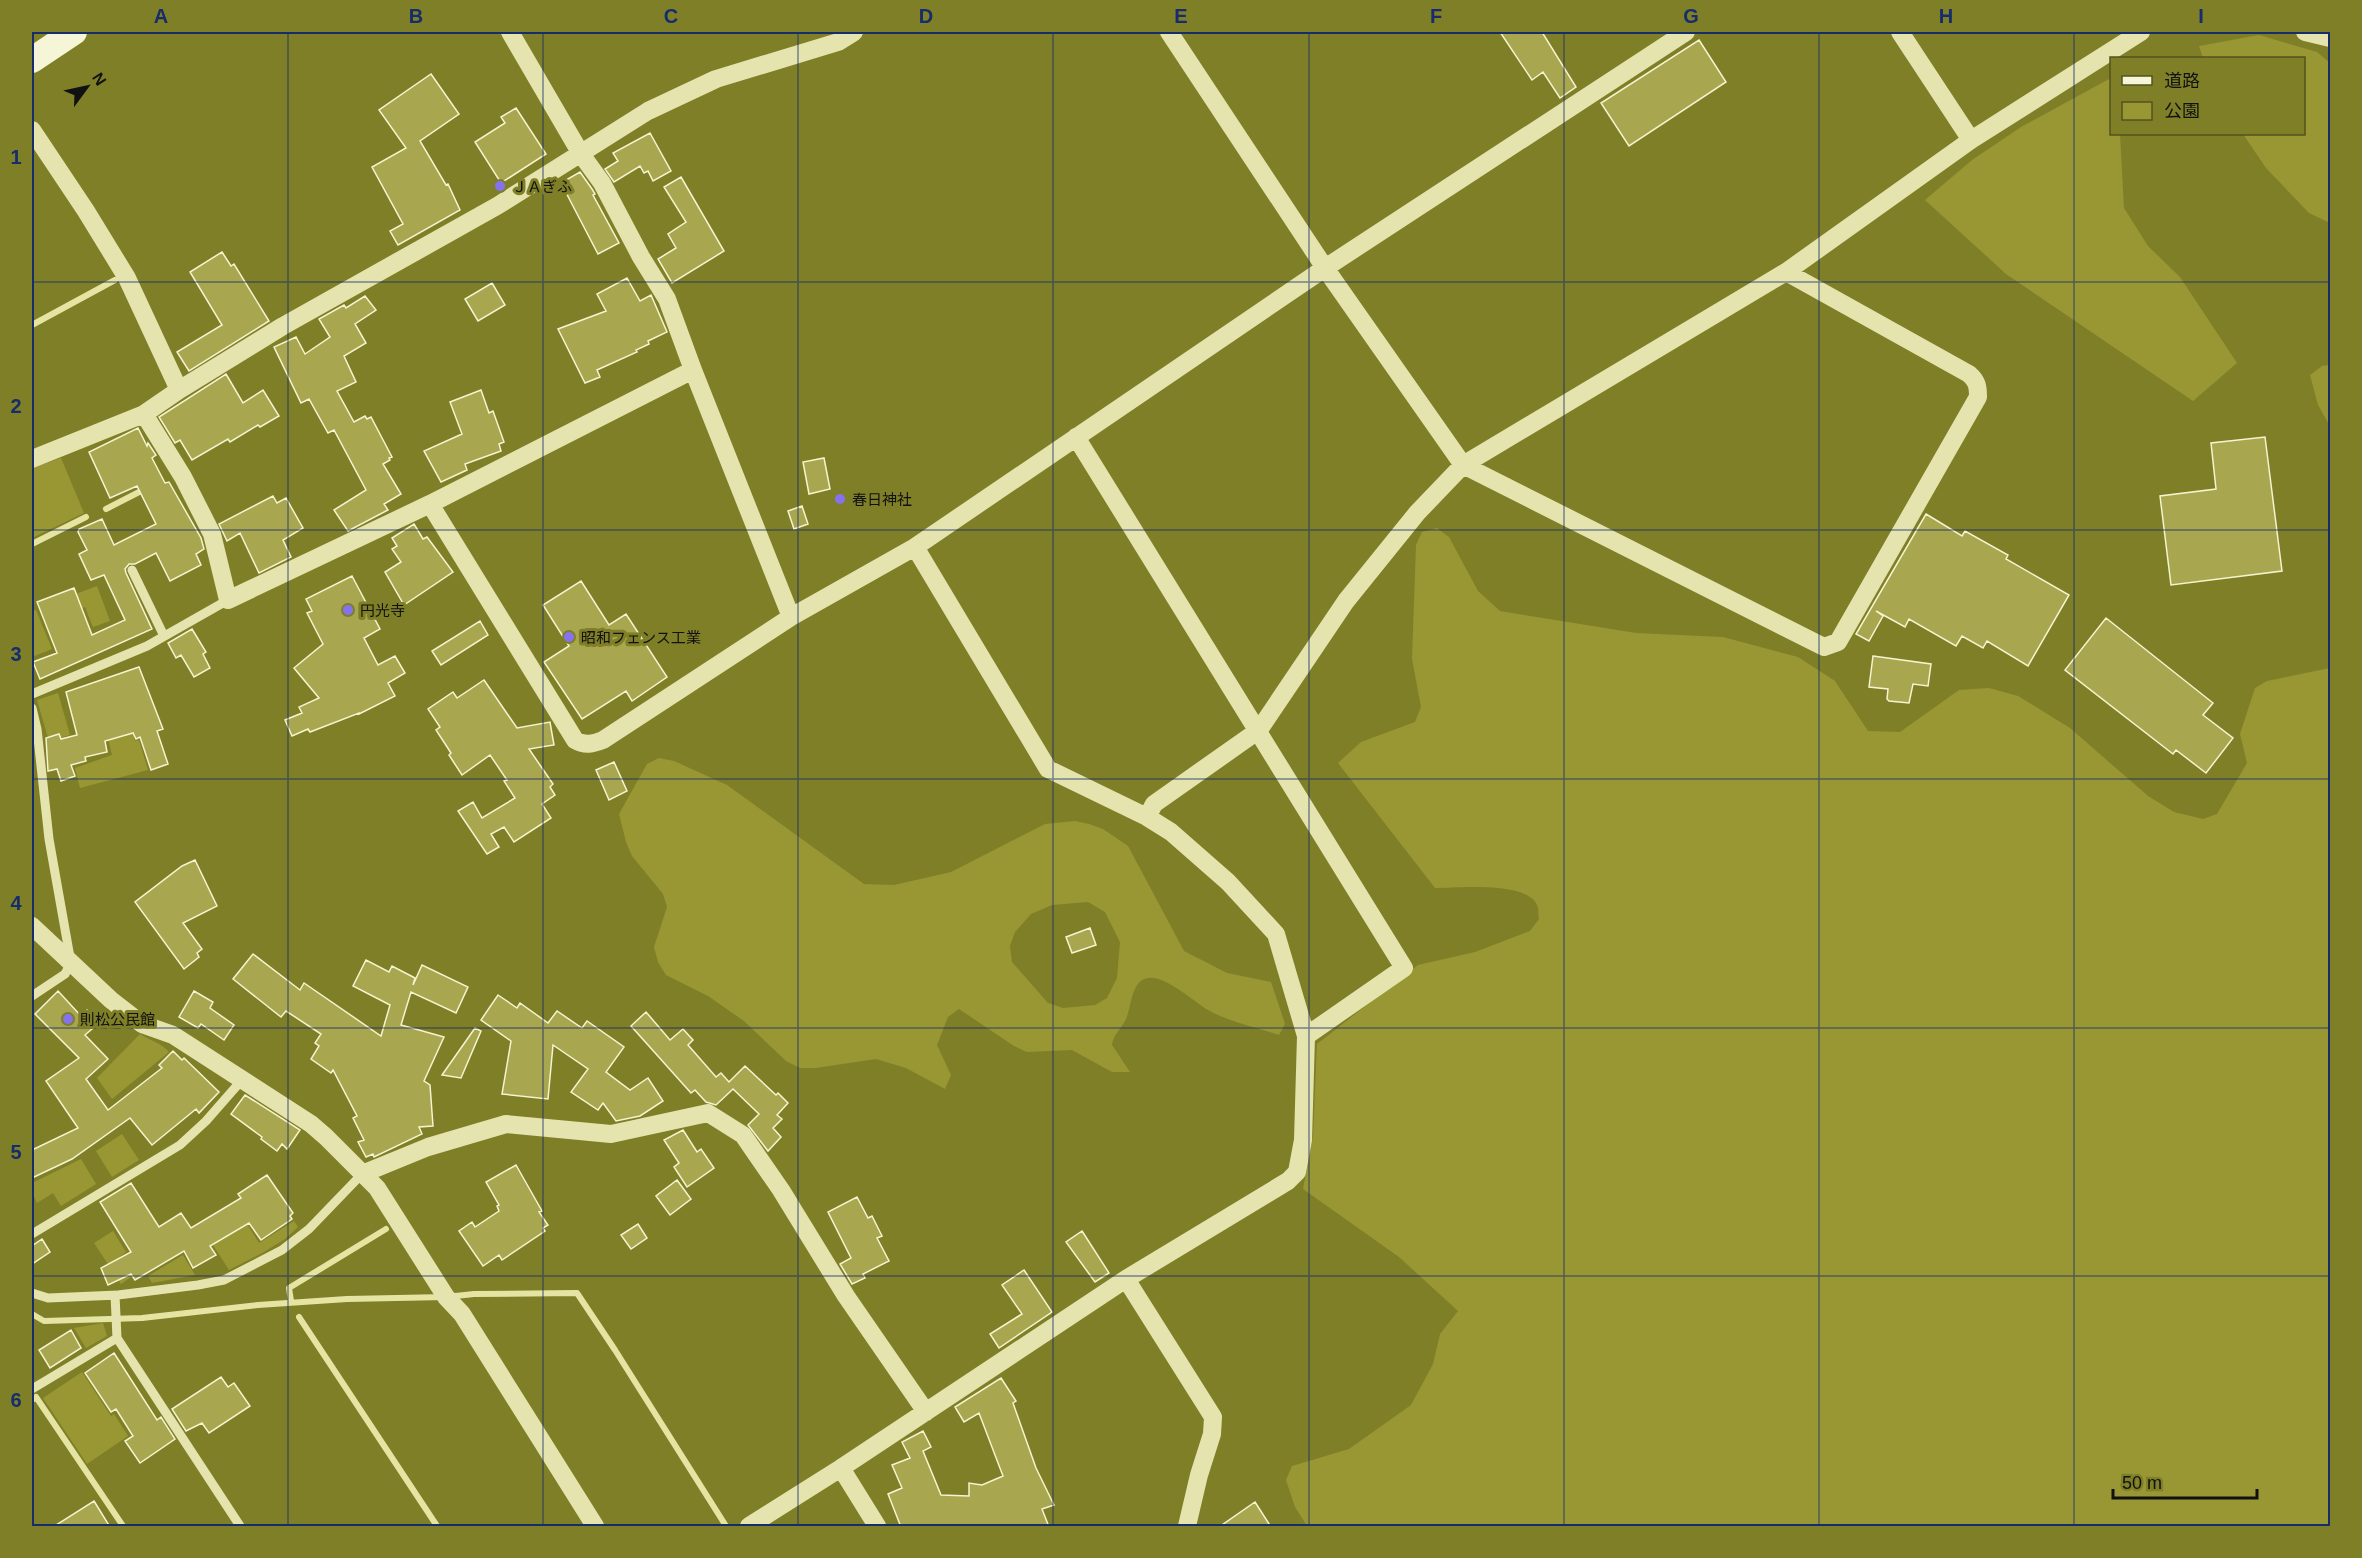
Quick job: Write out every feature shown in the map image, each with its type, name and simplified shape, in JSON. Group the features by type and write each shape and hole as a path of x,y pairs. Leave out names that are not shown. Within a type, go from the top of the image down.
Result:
{"main road":[{"path":"32,60 74,32"}],"street":[{"path":"510,32 581,154 602,183 641,257 667,298 693,370 791,617"},
{"path":"32,459 144,414 179,390 301,316 497,206 648,111 716,79 837,42 854,32"},
{"path":"1169,32 1325,268 1463,465 1824,647 1838,642 1978,397 1978,388 1977,381 1969,374 1786,272"},
{"path":"430,504 575,740 580,744 594,744 791,617 915,547 1325,268 1686,32"},
{"path":"1900,32 1971,140"},
{"path":"1148,817 1154,804 1259,730 1346,601 1417,513 1463,465 1786,272 1971,140 2141,32"},
{"path":"2305,32 2331,38"},
{"path":"32,130 127,278 179,390"},
{"path":"144,414 183,477 212,534 228,600 430,504 693,370"},
{"path":"1076,437 1404,968 1306,1036"},
{"path":"749,1527 1126,1279 1281,1186 1297,1172 1304,1140 1306,1036 1276,934 1228,882 1171,832 1148,817 1048,769 915,547"},
{"path":"32,926 111,1000 142,1024 173,1035 241,1081 311,1124 377,1188 446,1297 462,1314 595,1527"},
{"path":"362,1174 428,1147 506,1124 611,1134 708,1113 743,1135 781,1190 846,1296 926,1412"},
{"path":"1126,1279 1213,1417 1212,1434 1199,1474 1187,1527"},
{"path":"841,1468 877,1527"}],"lane":[{"path":"132,570 164,636"},
{"path":"32,694 147,646 228,600"},
{"path":"32,708 37,729 49,839 71,963 65,974 32,996"},
{"path":"32,1234 180,1145 206,1121 241,1081"},
{"path":"32,1293 48,1298 115,1295 215,1281 282,1250 309,1229 362,1174"},
{"path":"115,1295 117,1335 240,1527"},
{"path":"32,1389 117,1335"}],"green space":[{"path":"2259,35 2317,52 2330,63 2330,223 2309,213 2266,168 2244,135 2305,135 2305,57 2203,57 2199,46"},
{"path":"2110,79 2110,135 2120,135 2124,208 2148,246 2180,277 2237,363 2193,401 2006,274 1925,200 1972,160 2021,127"},
{"path":"2330,365 2330,426 2318,405 2310,375 2322,366"},
{"path":"61,458 84,513 32,538 32,468"},
{"path":"1437,528 1449,537 1478,591 1500,611 1636,633 1723,637 1798,657 1835,681 1868,731 1900,732 1959,690 1989,688 2018,696 2070,728 2148,796 2174,812 2203,819 2217,814 2247,763 2240,734 2255,688 2267,681 2330,668 2330,1526 1307,1526 1295,1507 1286,1480 1292,1466 1349,1449 1411,1405 1433,1364 1440,1334 1458,1311 1399,1257 1303,1189 1313,1136 1317,1044 1418,965 1475,952 1530,931 1539,919 1537,905 1531,897 1520,892 1475,887 1435,888 1338,763 1361,742 1415,722 1421,707 1412,659 1416,545 1422,532"},
{"path":"97,586 110,621 93,627 85,607 78,610 73,595"},
{"path":"36,610 52,649 32,657 32,612"},
{"path":"58,693 70,735 49,741 37,700"},
{"path":"125,723 128,735 133,734 135,741 139,740 148,770 80,788 75,768 112,755 108,738"},
{"path":"659,758 674,761 727,785 864,884 894,885 951,872 1045,824 1075,821 1103,829 1128,846 1184,951 1227,973 1271,982 1285,1024 1279,1035 1234,1021 1208,1010 1162,980 1148,978 1138,984 1127,1016 1115,1035 1112,1045 1130,1072 1112,1072 1072,1050 1027,1052 1014,1046 959,1009 948,1017 937,1045 951,1075 945,1089 906,1068 876,1059 816,1068 800,1068 786,1061 744,1021 708,996 666,975 658,962 654,947 667,907 663,894 632,856 619,814 647,764","holes":["1088,902 1105,912 1120,942 1117,978 1107,998 1095,1005 1063,1008 1048,1003 1012,962 1010,946 1015,932 1031,914 1052,905"]},
{"path":"140,1034 160,1044 169,1052 112,1099 97,1078"},
{"path":"122,1134 139,1160 112,1177 96,1151"},
{"path":"81,1159 96,1184 61,1206 53,1193 37,1203 32,1192 32,1183"},
{"path":"294,1221 298,1227 285,1239 229,1270 213,1245 247,1224 259,1243"},
{"path":"113,1231 126,1252 118,1258 131,1277 121,1284 94,1243"},
{"path":"183,1255 195,1275 152,1283 148,1276"},
{"path":"103,1323 107,1336 86,1348 74,1328"},
{"path":"82,1372 111,1416 114,1414 128,1436 87,1464 43,1398"}],"building":[{"path":"1500,32 1542,32 1576,87 1560,98 1543,72 1532,80"},
{"path":"1699,40 1726,82 1629,146 1601,103"},
{"path":"431,74 459,114 420,141 446,185 448,184 460,210 398,245 390,231 403,224 372,167 406,148 379,110"},
{"path":"516,108 546,154 501,183 475,142 505,123 501,117"},
{"path":"650,133 671,171 653,181 648,171 644,173 640,166 614,182 605,169 618,161 613,153"},
{"path":"580,172 595,194 593,195 619,243 598,254 562,185"},
{"path":"681,177 724,251 672,283 658,259 676,248 668,234 686,222 664,187"},
{"path":"222,252 231,266 234,264 269,321 189,371 177,352 222,325 190,272"},
{"path":"627,278 640,301 651,295 667,332 648,341 649,344 636,350 637,352 597,370 600,377 585,383 558,329 606,311 597,294"},
{"path":"492,283 505,305 478,321 465,299"},
{"path":"365,296 376,310 355,324 366,343 344,356 356,382 337,391 354,422 365,416 367,419 371,417 392,457 383,464 401,494 384,504 388,510 348,531 334,510 366,490 334,430 328,433 309,399 301,403 274,347 296,337 305,354 330,337 319,319 344,305 346,308"},
{"path":"226,374 243,403 263,390 279,416 260,427 258,425 230,442 228,439 192,460 180,440 175,443 159,417"},
{"path":"481,390 489,413 493,411 504,442 499,444 501,451 465,464 467,470 441,482 424,451 462,434 450,402"},
{"path":"138,428 147,446 148,443 156,455 152,458 165,483 169,482 201,538 204,549 196,554 201,565 170,581 156,553 135,564 129,564 125,569 126,573 152,629 40,679 33,662 57,653 37,602 74,588 92,635 125,620 104,575 91,580 79,554 87,550 78,532 79,529 102,519 114,545 156,524 137,486 110,498 89,452"},
{"path":"2265,437 2282,571 2171,585 2160,496 2216,489 2211,443"},
{"path":"824,458 830,489 809,494 803,462"},
{"path":"273,496 277,503 286,498 303,528 283,540 291,557 259,573 240,533 227,541 219,524"},
{"path":"802,506 808,524 794,529 788,511"},
{"path":"1926,514 1962,536 1965,531 2008,555 2006,559 2069,595 2028,666 1987,641 1983,648 1962,636 1956,646 1909,619 1905,627 1876,611 1883,616 1869,641 1856,634"},
{"path":"414,524 423,539 427,537 453,572 404,605 385,572 401,562 392,549 397,546 392,538"},
{"path":"352,576 380,629 364,638 378,665 395,656 405,673 388,683 395,696 359,714 310,732 308,729 292,736 285,720 302,713 299,707 319,698 294,668 323,644 307,613 312,611 306,599"},
{"path":"581,581 609,625 626,614 667,677 632,701 626,691 582,719 544,662 569,646 543,605"},
{"path":"2106,618 2213,703 2203,715 2233,738 2206,773 2176,750 2173,754 2065,670"},
{"path":"480,621 488,635 441,665 432,651"},
{"path":"192,629 206,652 203,654 210,668 194,677 181,655 176,658 168,643"},
{"path":"1873,656 1931,664 1928,686 1913,684 1909,703 1889,701 1887,699 1888,689 1869,687"},
{"path":"139,667 163,729 157,731 168,764 151,770 140,737 136,739 133,733 105,741 107,752 85,757 86,761 71,765 75,776 61,781 57,769 48,771 46,738 59,734 61,739 77,735 66,692"},
{"path":"484,680 517,728 550,722 554,745 529,749 553,784 550,787 555,795 542,804 551,818 514,842 504,827 491,834 499,847 487,854 458,811 473,802 482,818 515,798 504,781 507,780 490,755 462,775 436,730 440,727 428,709 453,692 457,698"},
{"path":"614,762 627,791 609,800 596,770"},
{"path":"195,860 217,906 183,923 202,949 197,953 199,957 184,969 135,902 182,866"},
{"path":"1090,928 1096,945 1072,953 1066,937"},
{"path":"253,954 300,990 304,983 381,1036 390,1005 353,986 366,960 389,972 392,966 415,978 413,985 422,965 468,987 456,1013 411,992 401,1025 444,1037 424,1081 430,1085 433,1126 419,1127 422,1134 374,1157 373,1154 366,1157 358,1142 364,1140 353,1118 357,1116 333,1070 331,1073 311,1059 319,1046 315,1043 321,1034 286,1011 281,1017 233,979"},
{"path":"58,991 81,1016 87,1010 99,1023 85,1035 108,1059 86,1079 108,1110 162,1068 159,1065 173,1051 182,1060 184,1058 219,1092 199,1113 196,1109 152,1145 130,1118 72,1159 32,1178 32,1150 78,1128 46,1081 79,1058 35,1014"},
{"path":"194,991 213,1002 210,1008 234,1025 224,1040 201,1024 198,1028 179,1017"},
{"path":"498,995 517,1008 520,1003 548,1023 557,1011 582,1028 587,1021 624,1047 606,1072 630,1090 648,1078 663,1101 640,1116 616,1121 603,1103 598,1110 571,1092 588,1069 553,1045 548,1099 502,1094 511,1041 481,1020"},
{"path":"646,1012 670,1040 683,1029 693,1040 688,1045 716,1077 721,1073 729,1082 745,1066 788,1103 777,1115 782,1119 773,1128 781,1137 768,1151 748,1125 759,1114 733,1089 716,1105 706,1102 695,1090 691,1093 631,1026"},
{"path":"475,1028 481,1031 461,1078 442,1075"},
{"path":"245,1095 300,1130 287,1149 282,1144 277,1151 231,1114"},
{"path":"683,1130 697,1152 701,1149 714,1168 687,1187 674,1167 679,1163 664,1140"},
{"path":"516,1165 542,1211 539,1212 548,1225 543,1228 545,1231 502,1260 499,1255 483,1266 459,1231 472,1222 475,1227 499,1211 497,1206 499,1205 486,1182"},
{"path":"267,1175 293,1213 290,1216 292,1219 261,1240 249,1223 210,1246 216,1255 193,1268 184,1251 135,1280 131,1274 108,1285 101,1268 131,1252 100,1202 131,1183 159,1227 181,1213 191,1228 241,1198 238,1194"},
{"path":"677,1180 691,1199 670,1215 656,1196"},
{"path":"857,1197 868,1218 872,1216 882,1236 877,1238 889,1261 863,1274 865,1278 852,1284 840,1264 851,1258 828,1212"},
{"path":"638,1224 647,1238 631,1249 621,1235"},
{"path":"1082,1231 1109,1273 1095,1282 1066,1242"},
{"path":"42,1239 50,1252 32,1264 32,1246"},
{"path":"1024,1270 1052,1312 999,1348 990,1334 1022,1314 1002,1285"},
{"path":"71,1330 81,1348 50,1368 39,1350"},
{"path":"114,1353 157,1420 161,1417 175,1439 140,1463 125,1441 133,1436 116,1409 111,1412 85,1373"},
{"path":"221,1377 228,1387 234,1383 250,1406 209,1433 202,1423 186,1431 172,1409"},
{"path":"1001,1378 1016,1401 1013,1403 1036,1468 1054,1505 1042,1509 1049,1527 901,1527 888,1494 902,1488 892,1465 910,1458 902,1442 923,1431 931,1447 923,1451 941,1495 969,1496 969,1483 982,1485 1003,1476 979,1413 964,1422 955,1407"},
{"path":"94,1501 110,1527 53,1527"},
{"path":"1255,1502 1271,1527 1219,1527"}],"waterway":[{"path":"32,325 115,280"},
{"path":"106,509 145,489"},
{"path":"32,544 86,517"},
{"path":"291,1301 289,1288 386,1229"},
{"path":"32,1314 44,1321 142,1318 258,1305 347,1299 577,1293 726,1526"},
{"path":"299,1317 437,1526"},
{"path":"32,1400 36,1397 123,1526"}],"place":[{"name":"ＪＡぎふ","path":"500,186"},
{"name":"春日神社","path":"840,499"},
{"name":"円光寺","path":"348,610"},
{"name":"昭和フェンス工業","path":"569,637"},
{"name":"則松公民館","path":"68,1019"}]}
